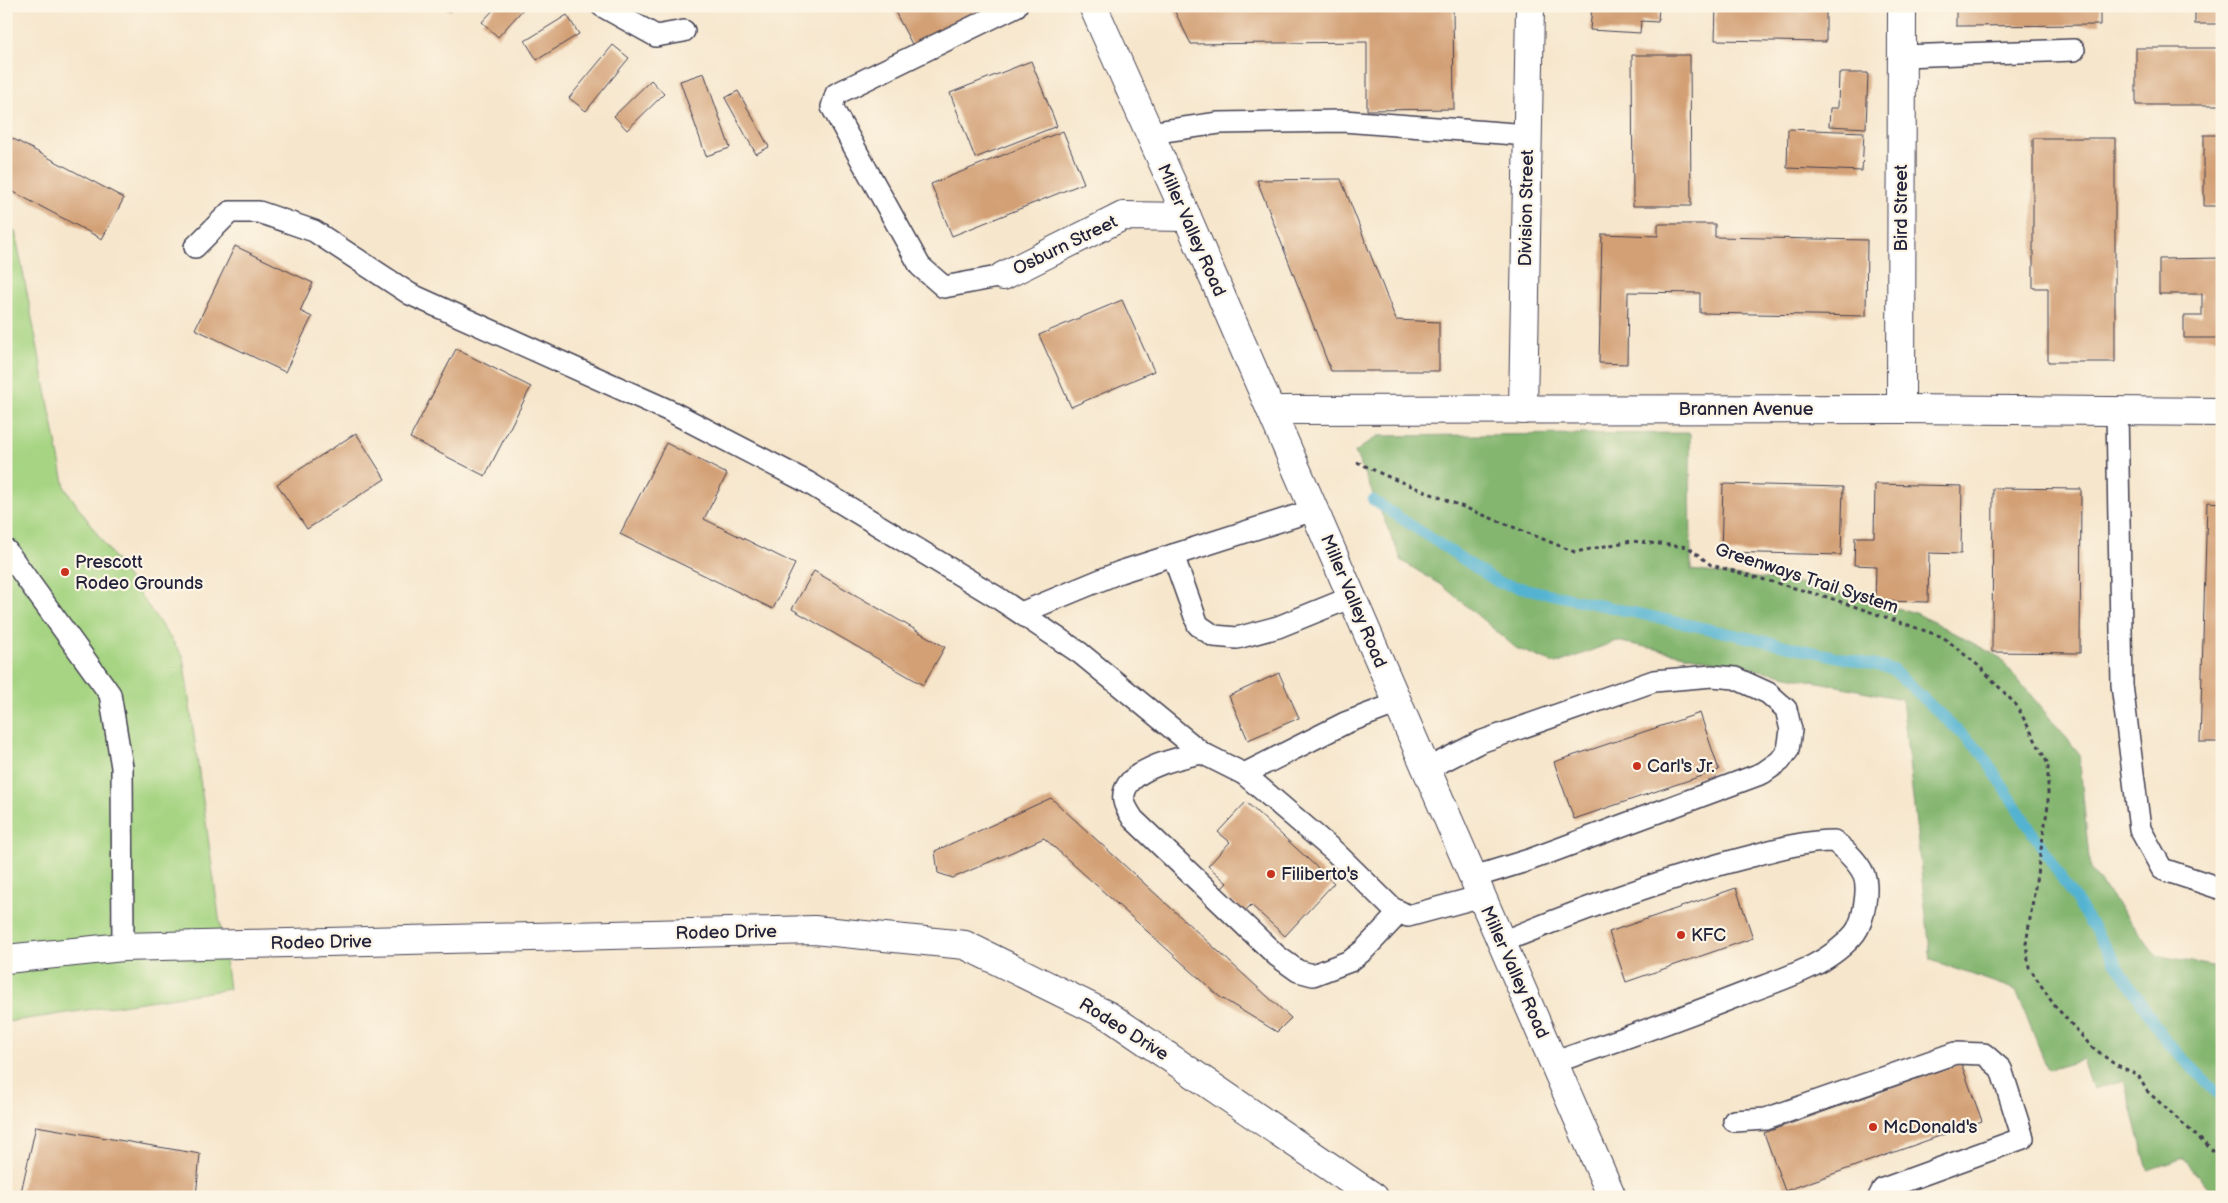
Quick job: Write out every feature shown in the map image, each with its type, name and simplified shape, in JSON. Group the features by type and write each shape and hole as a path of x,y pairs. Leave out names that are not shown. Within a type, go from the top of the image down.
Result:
{"street":[{"name":"Miller Valley Road","path":"1093,6 1187,216 1612,1197"},
{"name":"Division Street","path":"1523,410 1530,6"},
{"name":"Bird Street","path":"1901,409 1902,6"},
{"name":"Osburn Street","path":"1003,276 1123,216 1187,216"},
{"name":"Brannen Avenue","path":"1271,410 1901,409 2222,412"},
{"name":"Rodeo Drive","path":"6,959 123,947 814,930 965,944 1109,1016 1369,1195"}],"lane":[{"path":"602,6 656,36 684,31"},
{"path":"1003,276 944,287 920,266 832,107 836,94 1016,6"},
{"path":"1902,56 2074,50"},
{"path":"1150,133 1219,123 1343,121 1528,135"},
{"path":"195,247 230,212 259,212 314,232 410,294 670,411 807,482 1021,612 1080,653 1202,754 1244,774 1335,852 1392,908 1408,916 1478,887 1529,860 1763,773 1780,761 1788,750 1792,730 1786,709 1768,692 1735,678 1712,676 1654,681 1480,742 1427,769"},
{"path":"2117,411 2122,685 2140,829 2162,869 2222,890"},
{"path":"1021,612 1120,572 1314,510"},
{"path":"6,550 110,694 122,767 123,947"},
{"path":"1173,555 1198,625 1214,636 1236,638 1278,628 1352,597"},
{"path":"1244,774 1345,723 1398,703"},
{"path":"1202,754 1165,761 1146,770 1127,786 1124,801 1133,819 1277,956 1298,971 1313,975 1350,961 1364,950 1400,912"},
{"path":"1502,942 1554,920 1691,871 1811,841 1834,841 1853,858 1864,875 1866,905 1856,932 1833,954 1796,973 1695,1013 1555,1062"},
{"path":"1734,1121 1766,1119 1954,1053 1984,1054 2002,1069 2023,1138 1883,1189 1879,1197"}],"path":[{"name":"Greenways Trail System","path":"1357,462 1384,475 1574,552 1631,541 1688,547 1711,565 1826,597 1943,637 1980,668 2017,706 2048,764 2048,805 2026,944 2029,967 2054,1005 2091,1046 2113,1063 2138,1075 2147,1092 2222,1159"}],"green space":[{"name":"Prescott Rodeo Grounds","path":"6,225 15,231 65,488 183,656 229,989 6,1022"},
{"path":"1690,433 1691,570 1804,584 1916,613 1999,657 2079,753 2090,869 2156,955 2222,968 2222,1197 2216,1197 2184,1158 2148,1170 2124,1080 2093,1089 2083,1060 2048,1070 2016,990 1931,960 1902,699 1616,641 1556,664 1516,648 1444,587 1402,561 1355,452 1378,436"}],"building":[{"path":"443,6 454,6 450,11"},
{"path":"497,6 526,6 498,37 482,22"},
{"path":"892,6 987,6 990,11 915,50"},
{"path":"1172,6 1453,6 1454,109 1367,110 1367,42 1191,44"},
{"path":"1592,6 1659,6 1658,22 1641,21 1640,33 1590,30"},
{"path":"1716,6 1826,6 1826,42 1715,40"},
{"path":"1956,6 2100,6 2100,25 1956,26"},
{"path":"2195,6 2222,6 2222,24 2195,24"},
{"path":"567,15 579,34 537,60 525,41"},
{"path":"613,45 629,58 586,111 569,98"},
{"path":"2136,48 2222,48 2222,105 2136,105"},
{"path":"1632,55 1690,55 1691,206 1633,206"},
{"path":"1031,61 1057,126 975,158 950,93"},
{"path":"704,73 730,148 706,156 680,81"},
{"path":"1839,73 1868,73 1866,128 1829,126 1830,108 1838,108"},
{"path":"651,80 664,94 627,130 614,116"},
{"path":"738,91 769,147 756,154 725,98"},
{"path":"1788,129 1864,132 1862,171 1787,168"},
{"path":"1063,131 1084,183 952,236 931,184"},
{"path":"6,135 124,198 102,239 6,188"},
{"path":"2204,135 2222,135 2222,206 2204,206"},
{"path":"2033,138 2115,138 2115,362 2048,362 2048,288 2033,288"},
{"path":"1341,179 1396,320 1439,322 1439,371 1331,371 1257,180"},
{"path":"1658,224 1715,224 1715,237 1867,240 1866,316 1700,313 1700,293 1628,292 1627,364 1599,363 1602,234 1658,236"},
{"path":"235,246 313,283 300,311 312,317 285,372 195,329"},
{"path":"2222,258 2222,338 2184,338 2184,316 2202,316 2202,294 2159,294 2159,259"},
{"path":"1122,300 1154,371 1071,407 1039,335"},
{"path":"456,349 531,387 485,476 410,438"},
{"path":"356,433 385,479 307,529 277,484"},
{"path":"666,443 727,474 704,519 795,564 773,609 620,534"},
{"path":"1723,484 1843,487 1841,555 1721,552"},
{"path":"1875,484 1962,486 1961,554 1929,553 1928,602 1875,601 1876,566 1854,565 1855,537 1874,537"},
{"path":"1993,488 2081,489 2080,653 1992,652"},
{"path":"2207,502 2222,503 2222,742 2200,742"},
{"path":"814,571 945,647 923,685 792,609"},
{"path":"1279,673 1299,718 1248,740 1229,696"},
{"name":"Carl's Jr.","path":"1700,713 1719,770 1574,819 1554,762"},
{"path":"1051,798 1291,1018 1277,1032 1220,997 1044,838 953,878 938,873 935,851"},
{"name":"Filiberto's","path":"1246,802 1334,883 1285,936 1251,905 1244,912 1220,890 1227,883 1208,866 1230,842 1218,832"},
{"name":"KFC","path":"1736,888 1753,938 1626,982 1609,932"},
{"name":"McDonald's","path":"1961,1063 1982,1121 1785,1191 1764,1133"},
{"path":"36,1126 200,1154 196,1197 44,1197 21,1192"}],"waterway":[{"path":"1373,500 1499,583 1892,669 1981,752 2167,1043 2222,1097"}],"place":[{"name":"Prescott Rodeo Grounds","path":"65,572"},
{"name":"Carl's Jr.","path":"1637,766"},
{"name":"Filiberto's","path":"1271,874"},
{"name":"KFC","path":"1681,935"},
{"name":"McDonald's","path":"1873,1127"}]}
